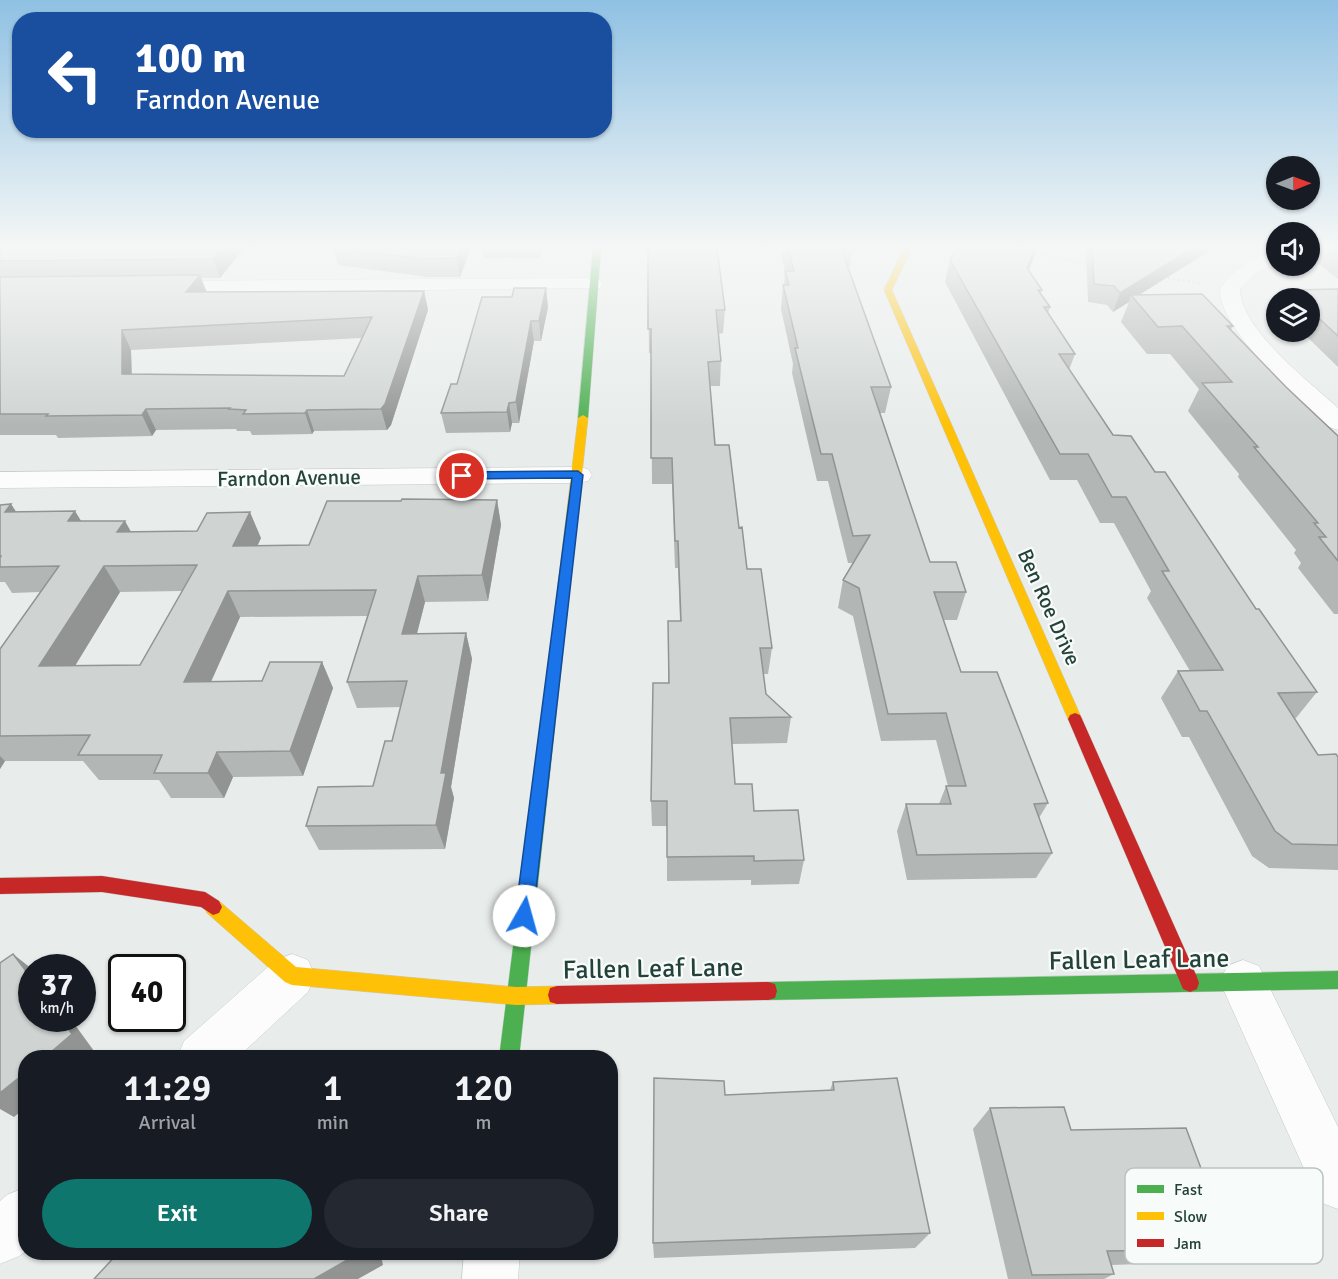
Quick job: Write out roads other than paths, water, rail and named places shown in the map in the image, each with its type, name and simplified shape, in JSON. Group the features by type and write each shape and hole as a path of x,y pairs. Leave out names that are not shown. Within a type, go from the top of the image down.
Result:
{"street":[{"path":"510,1050 578,475 591,308"},
{"name":"Ben Roe Drive","path":"896,308 1190,983"},
{"path":"1234,308 1241,322 1338,422"},
{"name":"Farndon Avenue","path":"0,480 578,475"},
{"path":"0,886 102,884 205,900 292,976 210,1050"},
{"name":"Fallen Leaf Lane","path":"292,976 516,996 1338,980"},
{"path":"1244,982 1338,1183"},
{"path":"0,1237 18,1221"},
{"path":"490,1279 491,1260"}]}
